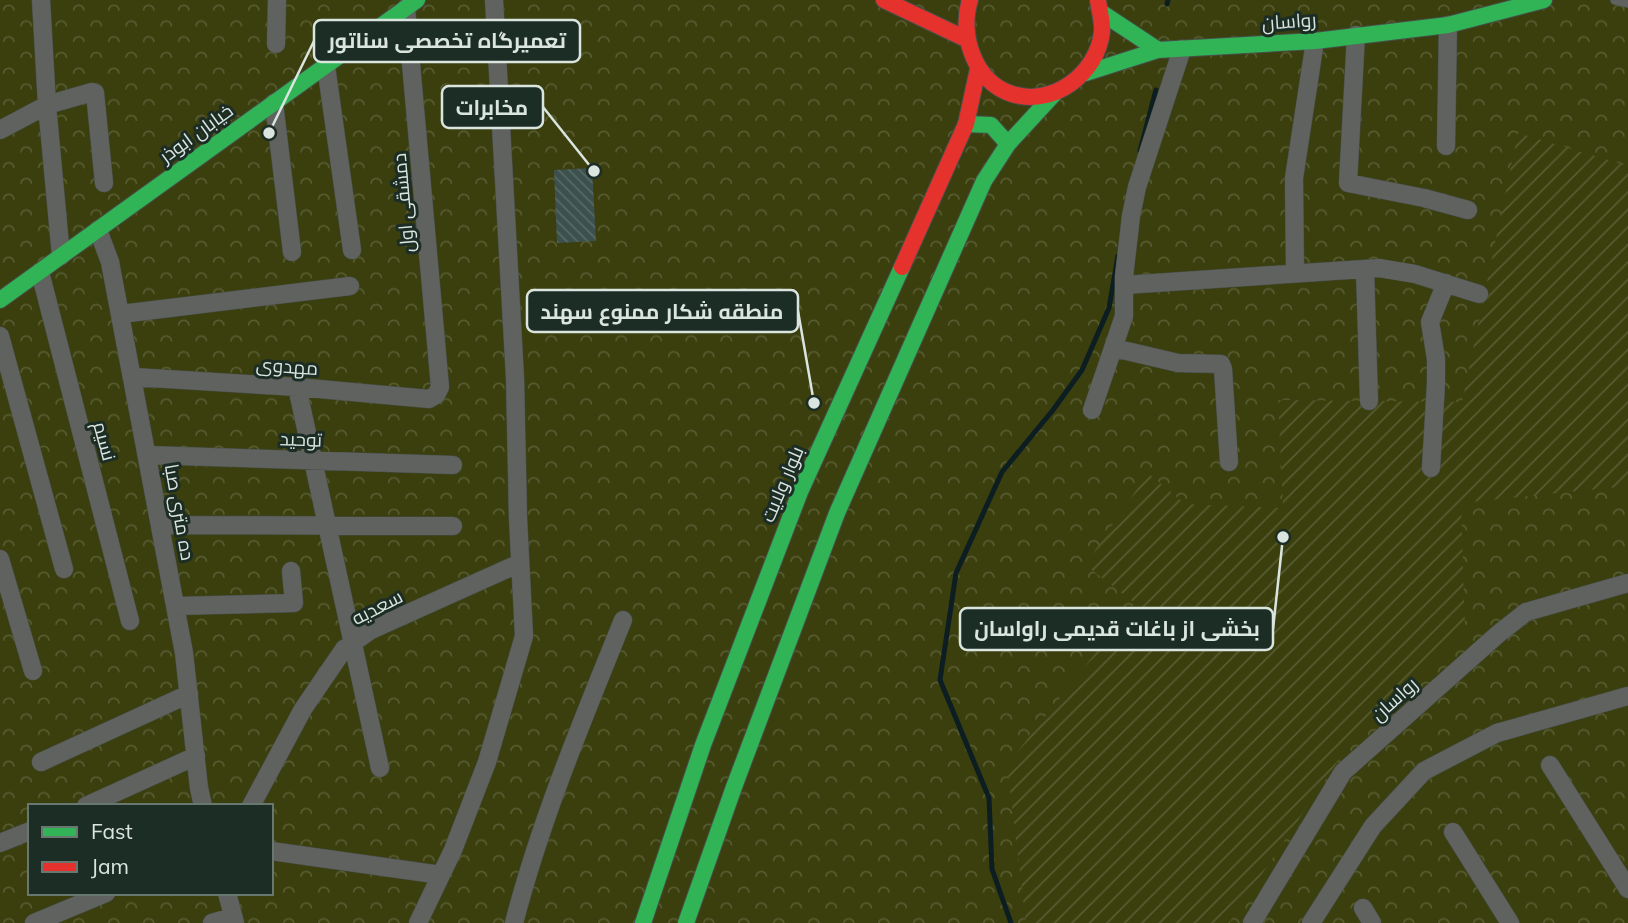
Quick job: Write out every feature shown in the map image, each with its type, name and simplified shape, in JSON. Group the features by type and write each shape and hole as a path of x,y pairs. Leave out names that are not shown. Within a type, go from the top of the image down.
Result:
{"main road":[{"path":"884,0 964,38"},
{"path":"970,0 965,14 964,38 978,69 993,84 1012,93 1033,97 1054,94 1072,86 1086,73 1098,55 1103,35 1100,7"},
{"name":"رواسان","path":"1086,73 1158,50 1315,41 1448,25 1534,1"},
{"name":"خیابان ابوذر","path":"0,300 412,4"},
{"path":"1100,7 1158,50"},
{"name":"بلوار ولایت","path":"643,923 703,745 800,492 966,124 978,69"},
{"path":"686,923 734,786 837,513 984,181 1008,144 1054,94"},
{"path":"966,124 991,125 1008,144"}],"street":[{"path":"41,0 47,105 61,256"},
{"path":"276,44 277,0"},
{"path":"418,923 453,850 487,762 524,636 515,378 494,0"},
{"name":"دمشقی اول","path":"412,4 440,387 436,395"},
{"path":"1446,146 1448,25"},
{"path":"1356,35 1348,183 1468,210"},
{"path":"1295,274 1294,178 1315,41"},
{"path":"1092,410 1124,316 1124,285 1131,216 1137,187 1182,49"},
{"path":"326,66 352,250"},
{"path":"0,130 47,105 95,93 104,183"},
{"path":"274,103 292,252"},
{"name":"ده متری صبا","path":"97,230 110,262 134,377 176,606 203,804"},
{"path":"1124,285 1379,268 1446,283 1479,294"},
{"path":"1364,269 1369,401"},
{"name":"نسیم","path":"40,272 130,621"},
{"path":"1431,468 1436,371 1430,321 1446,283"},
{"path":"121,314 351,286"},
{"path":"0,336 64,569"},
{"path":"1114,348 1178,363 1221,364 1229,462"},
{"name":"مهدوی","path":"134,377 297,387 429,399 436,395"},
{"path":"297,387 380,768"},
{"name":"توحید","path":"148,455 453,465"},
{"path":"161,526 453,526"},
{"path":"0,559 33,671"},
{"name":"سعدیه","path":"252,804 303,709 344,649 371,630 520,563"},
{"path":"176,606 294,603 291,571"},
{"name":"رواسان","path":"1252,923 1343,772 1526,612 1628,583"},
{"path":"514,923 567,761 622,620"},
{"path":"41,762 189,694"},
{"path":"1311,923 1373,826 1424,771 1497,733 1628,696"},
{"path":"90,804 195,757"},
{"path":"1550,765 1628,889"},
{"path":"0,843 28,832"},
{"path":"1453,832 1510,923"},
{"path":"273,851 441,875"},
{"path":"34,923 101,895"},
{"path":"212,923 234,920 228,895"}],"lane":[{"path":"1615,0 1628,3"}],"green space":[{"path":"0,0 1628,0 1628,923 0,923"},
{"path":"1518,133 1628,166 1628,486 1461,503 1465,631 1369,715 1229,923 1026,923 1007,765 1135,603 1085,565 1148,473 1185,504 1283,508 1278,400 1462,402"}],"building":[{"path":"592,168 596,241 557,243 554,170"}],"waterway":[{"path":"1167,4 1168,0"},
{"path":"1140,151 1156,90"},
{"path":"1011,923 992,869 989,798 940,680 956,573 1002,472 1082,370 1109,308 1118,256"}],"traffic: fast":[{"path":"0,300 417,0"},
{"path":"1158,50 1315,41 1448,25 1544,0"},
{"path":"1086,73 1158,50 1102,13"},
{"path":"686,923 837,513 984,181 1008,144 1054,94"},
{"path":"966,124 991,125 1008,144"},
{"path":"643,923 703,745 800,492 902,267"}],"traffic: jam":[{"path":"884,0 964,38"},
{"path":"970,0 967,13 968,42 979,68 999,88 1027,97 1043,96 1070,84 1092,61 1102,32 1098,0"},
{"path":"902,267 966,124 978,69"}],"place":[{"name":"تعمیرگاه تخصصی سناتور","path":"269,133"},
{"name":"مخابرات","path":"594,171"},
{"name":"منطقه شکار ممنوع سهند","path":"814,403"},
{"name":"بخشی از باغات قدیمی راواسان","path":"1283,537"}]}
